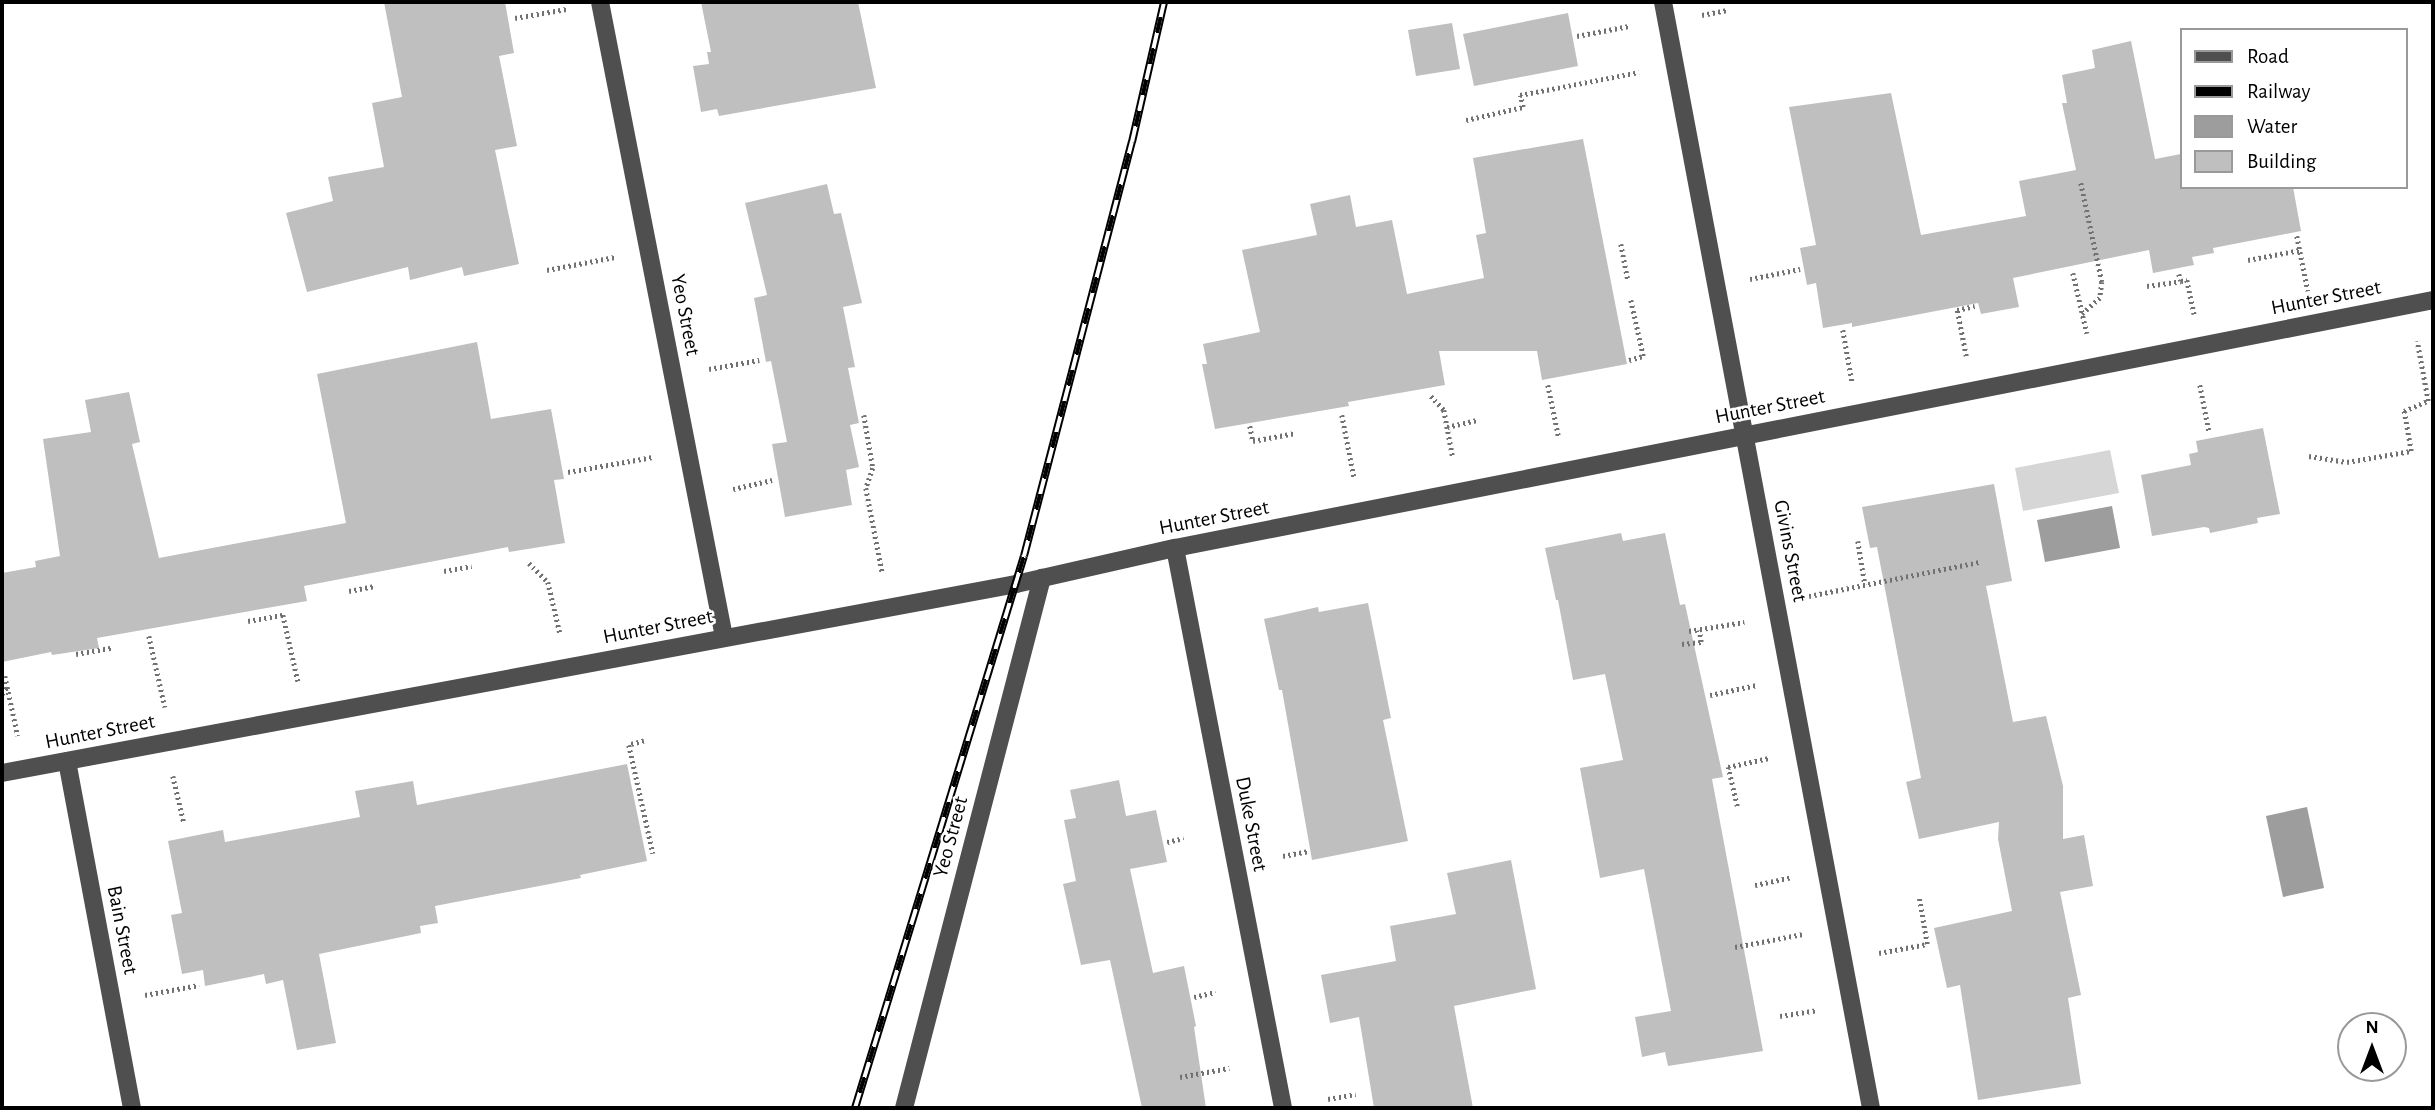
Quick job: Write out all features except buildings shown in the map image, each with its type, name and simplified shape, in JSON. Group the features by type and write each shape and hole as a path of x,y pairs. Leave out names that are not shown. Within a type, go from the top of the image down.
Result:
{"street":[{"name":"Yeo Street","path":"600,2 724,637"},
{"name":"Givins Street","path":"1663,2 1871,1108"},
{"name":"Hunter Street","path":"2,773 1042,578 1175,548 2433,300"},
{"name":"Duke Street","path":"1175,548 1283,1108"},
{"name":"Yeo Street","path":"904,1108 1042,578"},
{"name":"Bain Street","path":"67,761 132,1108"}],"path":[{"path":"515,18 568,9"},
{"path":"1698,16 1728,10"},
{"path":"1577,36 1629,26"},
{"path":"1465,120 1523,107 1520,95 1639,72"},
{"path":"2081,183 2102,282 2100,298 2082,314"},
{"path":"2297,236 2308,293"},
{"path":"1621,244 1628,279"},
{"path":"2248,260 2300,250"},
{"path":"547,270 617,257"},
{"path":"1749,279 1800,269"},
{"path":"2073,272 2087,337"},
{"path":"2179,274 2180,281"},
{"path":"2147,286 2187,280 2194,315"},
{"path":"1629,359 1643,356 1630,298"},
{"path":"1966,359 1957,310 1975,306"},
{"path":"1843,330 1852,381"},
{"path":"2309,456 2347,462 2412,451 2404,411 2428,401 2417,341"},
{"path":"709,369 759,360"},
{"path":"1548,385 1559,438"},
{"path":"2200,385 2209,431"},
{"path":"1431,396 1444,410 1454,459"},
{"path":"864,415 873,468 866,488 882,570"},
{"path":"1342,415 1354,477"},
{"path":"1447,427 1478,420"},
{"path":"1250,426 1253,441 1295,433"},
{"path":"568,472 656,456"},
{"path":"733,489 772,480"},
{"path":"1858,541 1865,584"},
{"path":"1809,596 1979,562"},
{"path":"529,563 548,582 560,633"},
{"path":"444,571 471,566"},
{"path":"349,591 373,586"},
{"path":"248,621 283,615 298,681"},
{"path":"1689,631 1748,621"},
{"path":"1682,644 1701,642 1699,630"},
{"path":"149,636 165,707"},
{"path":"76,654 111,648"},
{"path":"5,676 18,738"},
{"path":"1710,695 1759,685"},
{"path":"2,694 7,686"},
{"path":"644,741 629,745 653,853"},
{"path":"1737,806 1728,767 1773,757"},
{"path":"173,776 184,823"},
{"path":"1167,842 1184,838"},
{"path":"1283,856 1308,851"},
{"path":"1755,885 1797,876"},
{"path":"1879,953 1927,944 1919,897"},
{"path":"1735,947 1808,933"},
{"path":"137,997 199,985"},
{"path":"1194,997 1215,992"},
{"path":"1780,1016 1824,1009"},
{"path":"1181,1077 1229,1068"},
{"path":"1328,1099 1356,1094"}],"shaded area":[{"path":"2110,450 2119,493 2023,511 2015,468"}],"water":[{"path":"2112,506 2120,548 2045,562 2037,520"},
{"path":"2307,807 2324,888 2283,897 2266,816"}],"railway":[{"path":"855,1108 1024,556 1132,142 1164,2"}]}
